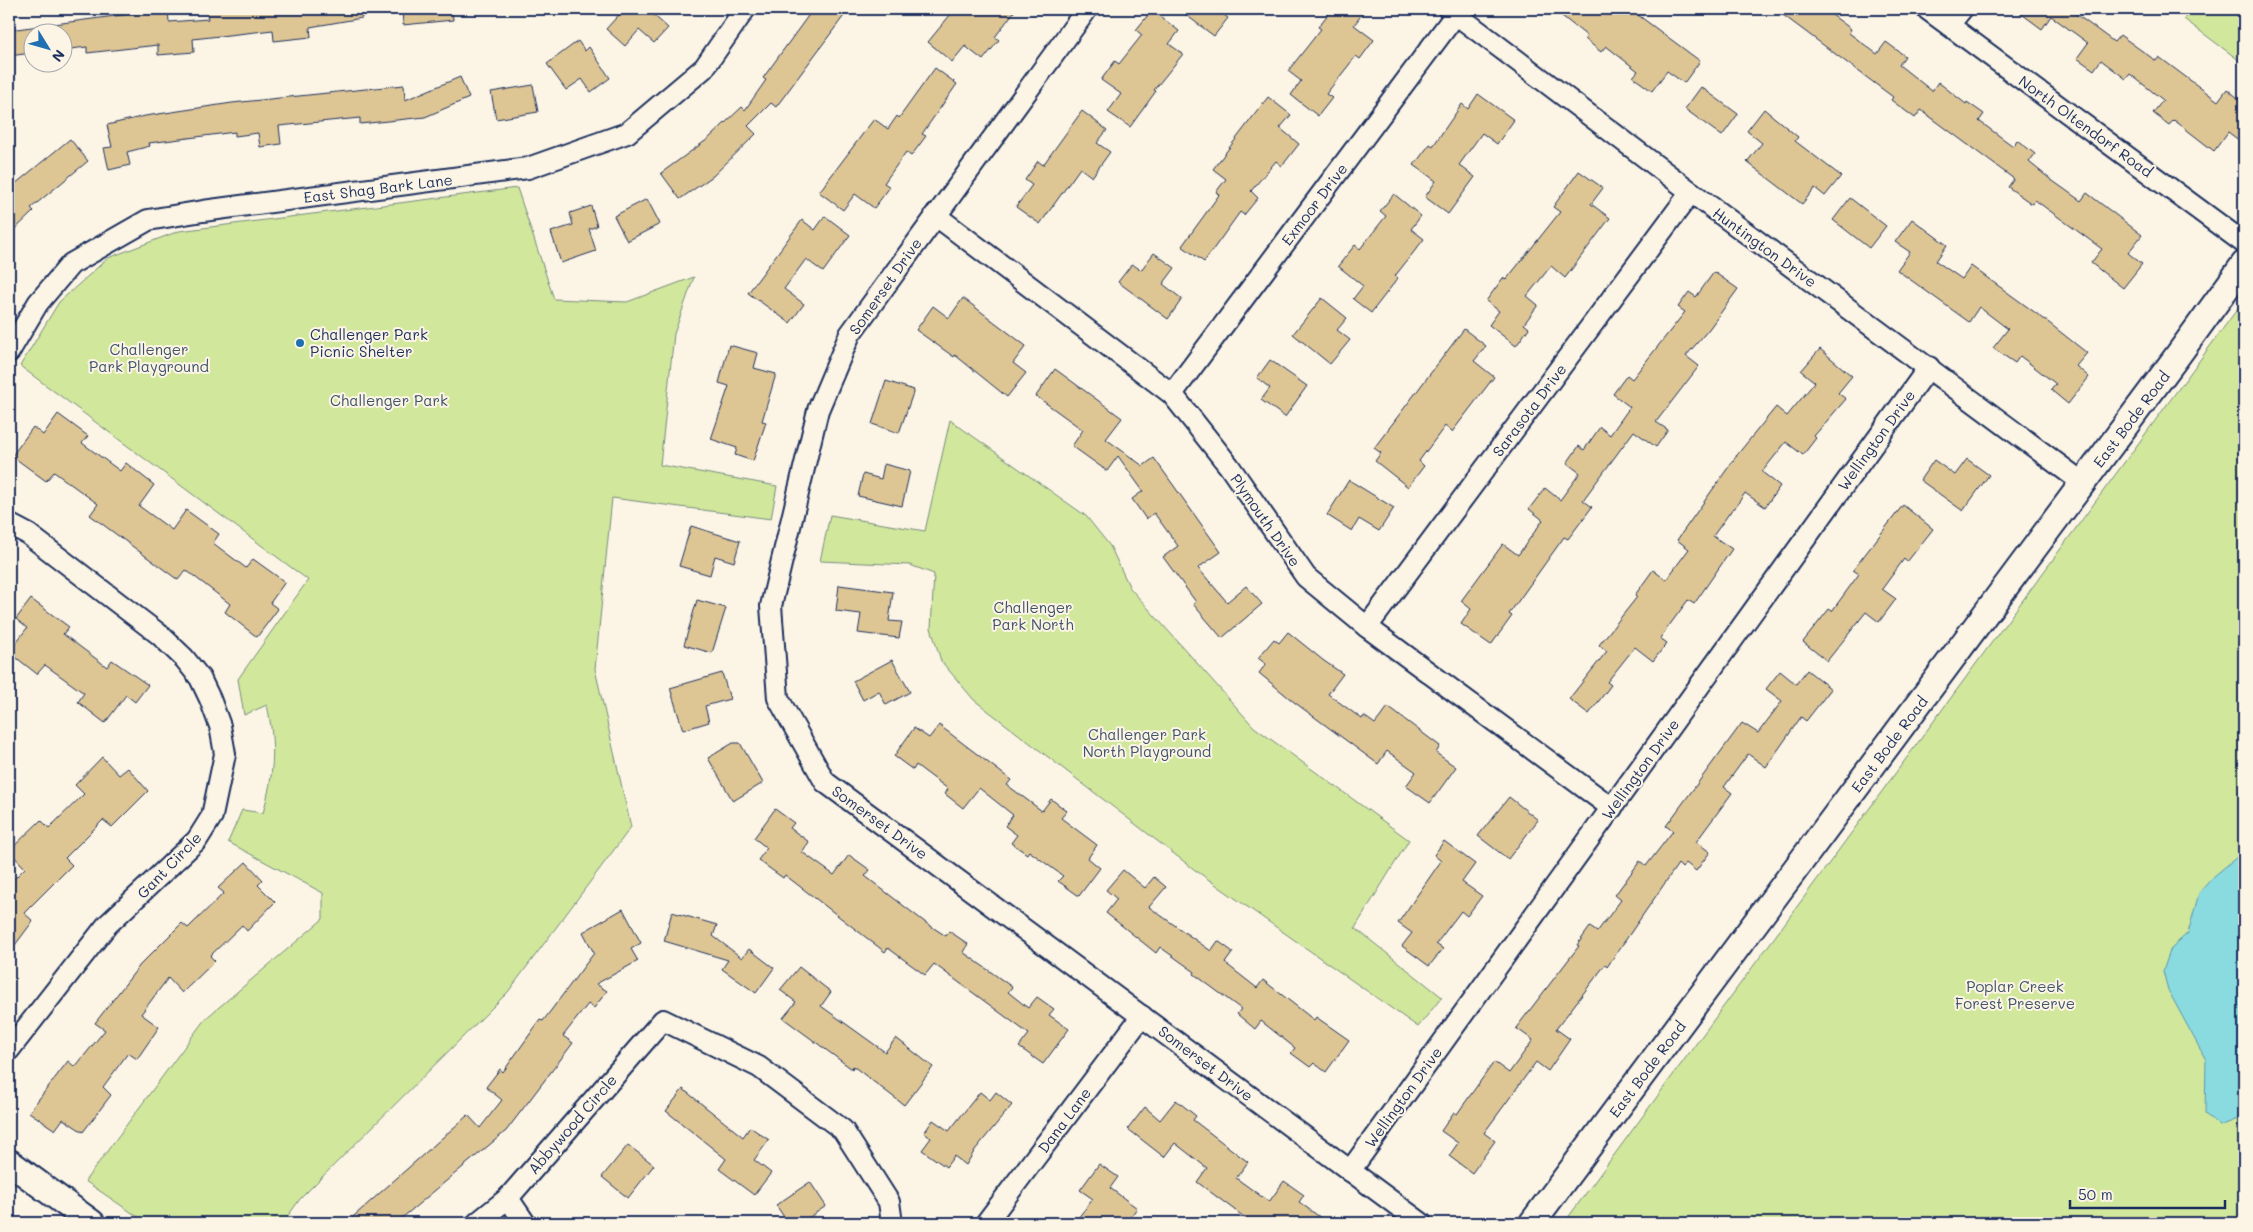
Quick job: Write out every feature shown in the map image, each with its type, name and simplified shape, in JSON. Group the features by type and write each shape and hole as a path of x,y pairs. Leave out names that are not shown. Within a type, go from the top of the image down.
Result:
{"street":[{"name":"East Shag Bark Lane","path":"9,352 38,303 71,264 148,220 203,210 528,168 627,133 704,68 745,9"},
{"name":"Somerset Drive","path":"1087,9 850,334 818,410 772,606 778,698 825,782 1421,1223"},
{"name":"North Oltendorf Road","path":"1927,9 2244,244"},
{"path":"1949,25 1962,9"},
{"name":"Huntington Drive","path":"1453,11 1691,192 2083,483"},
{"name":"Exmoor Drive","path":"1172,394 1453,11"},
{"name":"Sarasota Drive","path":"1367,627 1691,192"},
{"name":"Plymouth Drive","path":"935,215 1172,394 1229,466 1306,577 1367,627 1612,808"},
{"name":"East Bode Road","path":"1532,1223 2244,264"},
{"name":"Wellington Drive","path":"1350,1171 1929,367"},
{"name":"Gant Circle","path":"9,524 28,534 144,623 184,658 200,678 210,699 220,726 225,754 212,816 197,840 107,925 9,1050"},
{"name":"Dana Lane","path":"986,1223 1142,1016"},
{"name":"Abbywood Circle","path":"477,1223 508,1198 663,1020 759,1067 843,1130 889,1202 892,1223"},
{"path":"9,1162 92,1223"},
{"path":"508,1198 525,1223"}],"green space":[{"path":"2191,9 2244,9 2244,64 2184,19"},
{"name":"Challenger Park","path":"517,188 554,299 627,302 694,277 674,334 660,465 777,486 771,519 612,498 595,669 631,827 508,992 300,1199 283,1223 147,1223 85,1181 205,1019 323,919 323,893 228,842 242,810 263,813 270,785 273,747 267,705 244,715 238,679 308,580 20,366 59,302 108,258 179,231"},
{"name":"Poplar Creek Forest Preserve","path":"2244,300 2244,1223 1564,1223"},
{"name":"Challenger Park North","path":"950,420 1086,516 1110,546 1130,588 1254,727 1409,840 1355,928 1442,997 1418,1027 1195,870 974,700 941,661 931,628 934,574 910,565 820,561 830,515 925,531"}],"water":[{"path":"2244,851 2244,1110 2238,1119 2220,1126 2205,1114 2206,1060 2168,990 2163,971 2171,948 2188,933 2199,893 2213,877"}],"building":[{"path":"168,9 169,22 208,19 206,9 361,9 362,18 310,27 311,37 274,41 273,30 193,39 194,52 158,55 158,45 87,53 87,47 72,49 72,22 70,22"},
{"path":"402,9 452,9 453,20 403,25"},
{"path":"624,9 647,9 668,28 654,43 639,30 625,46 606,29"},
{"path":"813,9 849,9 776,107 771,103 748,126 756,134 713,176 680,199 661,173 708,139 742,107 745,110 766,80 763,78"},
{"path":"955,9 1016,9 995,37 999,40 983,60 965,46 952,62 928,42"},
{"path":"1178,9 1216,9 1228,18 1214,36"},
{"path":"1332,9 1366,9 1354,25 1374,40 1360,59 1356,56 1326,94 1332,98 1318,116 1291,95 1301,81 1288,71 1321,29 1318,27"},
{"path":"1553,9 1630,9 1700,61 1684,83 1667,71 1652,91 1633,77 1638,71 1606,46 1601,52 1585,39 1587,36"},
{"path":"1775,9 1824,9 1851,29 1849,33 1877,54 1886,42 1905,56 1899,65 1932,91 1938,82 1966,104 1967,102 1984,114 1979,121 2013,146 2017,140 2035,154 2029,162 2050,179 2081,201 2087,193 2142,235 2128,253 2142,264 2123,288 2091,263 2102,249 2035,200 2032,204 2008,187 2014,179 1921,110 1915,118 1891,100 1893,97"},
{"path":"2015,9 2069,9 2114,42 2120,35 2156,61 2159,57 2218,101 2227,89 2244,103 2244,144 2228,132 2214,151 2174,120 2169,125 2153,113 2163,100 2130,74 2126,79 2101,60 2094,70 2077,58 2088,43 2051,16 2042,29"},
{"path":"1152,10 1179,31 1169,44 1183,54 1154,90 1156,91 1130,127 1108,112 1121,94 1101,80 1115,61 1119,64 1142,35 1136,30"},
{"path":"22,28 22,54 9,56 9,30"},
{"path":"578,41 585,51 589,47 610,78 591,92 582,79 566,90 547,64"},
{"path":"935,68 957,84 922,134 926,136 911,156 906,152 884,183 890,187 874,208 855,194 843,210 819,192 874,119 888,129 897,116 899,118"},
{"path":"460,77 469,98 425,117 360,124 360,118 279,126 281,144 260,147 258,133 235,136 235,132 149,143 150,146 127,152 130,165 109,170 104,148 112,147 107,125 145,116 232,103 404,85 405,100"},
{"path":"533,85 538,112 496,119 491,92"},
{"path":"1701,87 1738,114 1722,136 1685,109"},
{"path":"1478,94 1514,120 1497,144 1482,133 1459,165 1475,177 1448,214 1425,197 1436,181 1414,165 1430,144 1433,146 1462,104 1468,109"},
{"path":"1268,97 1291,115 1280,128 1299,144 1282,166 1276,161 1251,191 1258,198 1244,215 1240,212 1204,262 1182,246 1219,195 1216,192 1226,179 1213,169"},
{"path":"1764,109 1798,137 1795,141 1841,176 1825,196 1815,188 1802,204 1747,162 1762,143 1747,131"},
{"path":"1082,111 1107,130 1097,143 1110,152 1092,177 1080,168 1040,224 1016,207 1032,185 1025,180 1038,161 1043,165"},
{"path":"70,139 88,161 31,208 34,211 9,235 9,189"},
{"path":"1579,171 1603,188 1591,204 1610,218 1565,278 1551,266 1527,296 1538,305 1524,324 1529,328 1516,346 1489,325 1499,311 1486,301 1503,278 1506,280 1560,212 1553,207"},
{"path":"1394,194 1421,216 1411,229 1424,239 1395,276 1398,278 1371,313 1353,299 1363,286 1338,266 1355,245 1360,249 1386,216 1380,211"},
{"path":"1850,198 1886,226 1869,248 1833,220"},
{"path":"647,199 660,224 627,241 614,216"},
{"path":"591,206 597,226 589,229 596,251 561,263 551,232 573,225 570,213"},
{"path":"825,216 850,235 823,272 806,259 784,289 804,304 790,323 748,293 802,220 815,230"},
{"path":"1912,219 1947,245 1936,261 1962,279 1971,266 2087,353 2076,366 2089,377 2068,404 2051,390 2056,384 2020,356 2015,363 1993,348 2008,329 1979,307 1969,322 1897,270 1910,252 1895,242"},
{"path":"1154,253 1175,268 1163,284 1182,299 1168,319 1118,282 1132,264 1141,270"},
{"path":"1714,272 1738,289 1709,329 1686,356 1699,366 1656,422 1668,430 1656,447 1634,431 1583,500 1592,507 1568,539 1564,537 1509,614 1512,616 1491,645 1461,624 1471,609 1461,601 1503,544 1518,555 1543,520 1529,509 1545,488 1560,500 1580,473 1567,463 1579,446 1584,450 1600,427 1610,435 1630,407 1613,394 1627,375 1632,379 1685,312 1678,307 1689,292 1696,297"},
{"path":"963,298 1026,346 1013,363 1026,373 1007,397 955,355 954,357 916,330 933,306 949,318"},
{"path":"1322,298 1347,318 1337,330 1350,340 1330,364 1293,334"},
{"path":"1464,329 1486,346 1474,361 1494,377 1452,432 1445,426 1419,461 1424,466 1408,487 1375,461 1381,453 1374,448"},
{"path":"729,345 758,353 754,368 776,374 762,421 766,422 753,461 735,455 737,448 711,439 729,386 719,383"},
{"path":"1820,349 1852,376 1838,393 1846,399 1814,436 1816,438 1803,455 1786,442 1762,472 1780,486 1765,507 1745,493 1733,508 1713,536 1732,549 1694,604 1688,600 1660,638 1667,643 1653,661 1635,647 1607,682 1611,685 1589,714 1569,699 1607,651 1599,645 1637,597 1635,595 1653,570 1666,580 1689,549 1677,540 1737,455 1776,407 1787,416 1815,382 1801,371"},
{"path":"1270,360 1307,386 1285,417 1261,400 1270,388 1257,378"},
{"path":"1055,369 1122,418 1106,439 1143,466 1154,458 1221,552 1198,568 1227,602 1246,586 1262,604 1222,638 1193,604 1196,602 1163,557 1178,546 1154,513 1146,519 1132,499 1143,491 1118,456 1107,471 1072,446 1083,430 1036,396"},
{"path":"886,381 914,390 899,433 872,424"},
{"path":"58,414 88,436 82,443 120,471 126,463 154,485 139,506 172,530 186,510 219,534 213,543 246,568 253,559 285,582 270,603 278,609 257,637 225,612 230,604 186,570 178,580 90,515 98,504 54,472 46,481 12,456 33,427 43,435"},
{"path":"1967,459 1989,475 1963,511 1920,480 1934,460 1955,475"},
{"path":"884,464 910,471 902,506 858,496 863,474 881,479"},
{"path":"1349,480 1394,508 1379,531 1359,519 1352,531 1327,515"},
{"path":"1903,505 1933,529 1907,562 1904,559 1882,589 1896,599 1879,622 1866,612 1827,661 1803,642 1829,609 1832,611 1859,574 1853,570"},
{"path":"691,526 740,541 734,562 715,556 710,575 679,566"},
{"path":"839,585 893,592 889,621 902,622 899,638 858,633 861,614 836,611"},
{"path":"31,599 69,627 63,634 107,667 112,660 148,685 135,702 126,695 105,723 78,702 84,693 45,665 37,674 9,652 27,628 16,619"},
{"path":"697,600 726,608 712,653 684,645"},
{"path":"1288,632 1343,674 1328,694 1362,719 1364,716 1375,724 1388,707 1440,746 1436,753 1456,767 1430,803 1406,786 1416,772 1387,751 1378,764 1294,702 1259,673 1266,664 1258,658 1274,639 1279,643"},
{"path":"892,660 910,692 886,705 879,691 863,700 853,681"},
{"path":"1807,670 1831,689 1806,721 1801,717 1766,767 1748,754 1724,787 1732,793 1696,842 1710,852 1696,871 1686,863 1682,868 1678,864 1607,967 1605,965 1556,1029 1570,1039 1548,1071 1536,1062 1484,1133 1495,1141 1472,1173 1449,1156 1458,1143 1441,1131 1454,1112 1457,1114 1494,1062 1509,1073 1533,1040 1516,1028 1579,946 1577,945 1590,927 1597,932 1621,900 1615,895 1640,861 1646,866 1673,831 1666,826 1742,723 1758,733 1782,701 1766,689 1780,671 1796,684"},
{"path":"722,673 730,699 705,706 709,722 683,730 670,688"},
{"path":"939,725 1011,780 1007,785 1042,811 1051,799 1067,811 1061,818 1097,845 1088,858 1100,868 1079,896 1058,881 1063,876 1029,851 1027,854 1011,843 1017,835 1005,826 1013,815 979,788 963,808 945,794 948,789 916,765 913,770 894,756 914,728 929,738"},
{"path":"733,743 740,743 763,783 733,801 708,758"},
{"path":"102,757 119,775 128,768 148,791 112,827 103,820 65,858 72,865 24,913 33,921 9,953 9,884 25,868 9,851 41,820 49,828 84,794 75,785"},
{"path":"1509,797 1538,820 1508,859 1478,836"},
{"path":"775,809 794,823 790,828 809,842 802,852 834,875 849,855 870,870 865,876 926,923 946,936 949,931 968,944 963,952 1012,987 1008,992 1028,1008 1037,997 1054,1009 1049,1015 1069,1029 1043,1064 1019,1047 1029,1034 934,964 925,975 888,948 885,952 785,875 783,878 758,860 767,848 754,838"},
{"path":"1444,841 1475,864 1462,882 1482,896 1467,916 1461,911 1436,944 1443,949 1429,966 1402,946 1412,933 1398,923 1441,861 1434,855"},
{"path":"246,862 263,880 258,885 275,902 247,931 242,925 210,956 215,961 182,993 168,978 141,1014 159,1027 137,1059 128,1053 103,1087 111,1095 83,1132 63,1119 55,1130 29,1112 68,1061 75,1067 105,1030 95,1023 140,965 182,923 188,928 224,893 218,888"},
{"path":"1123,870 1145,888 1154,877 1166,887 1149,907 1211,951 1218,941 1233,952 1225,963 1257,988 1263,980 1314,1020 1316,1017 1349,1040 1326,1072 1314,1063 1310,1067 1291,1053 1295,1048 1261,1021 1255,1029 1237,1014 1241,1009 1194,974 1195,972 1160,947 1156,953 1106,913 1117,899 1106,890"},
{"path":"623,909 641,943 631,949 638,961 596,984 607,991 594,1008 588,1004 563,1036 573,1043 506,1131 396,1223 346,1223 468,1115 480,1128 502,1100 486,1087 500,1069 503,1072 540,1020 543,1021 594,953 583,932"},
{"path":"672,912 717,925 713,936 742,958 749,949 774,968 756,993 722,969 728,960 664,941"},
{"path":"799,967 831,992 821,1006 885,1052 896,1038 933,1067 904,1105 853,1066 852,1069 783,1018 796,1002 780,990"},
{"path":"683,1089 743,1137 750,1127 769,1140 754,1160 771,1173 754,1195 719,1169 726,1159 666,1111"},
{"path":"980,1092 990,1100 996,1092 1012,1105 975,1150 966,1165 954,1156 946,1167 922,1150 931,1138 924,1133 933,1120 949,1131"},
{"path":"1176,1100 1196,1116 1193,1120 1248,1162 1236,1178 1269,1202 1284,1181 1304,1195 1299,1202 1328,1223 1252,1223 1197,1182 1207,1168 1175,1143 1164,1157 1128,1129 1145,1107 1160,1120"},
{"path":"628,1145 654,1165 628,1198 602,1177"},
{"path":"1099,1164 1118,1177 1110,1188 1137,1208 1126,1223 1074,1223 1093,1199 1080,1190"},
{"path":"810,1182 826,1206 801,1223 788,1223 776,1205"}],"place":[{"name":"Challenger Park Picnic Shelter","path":"300,343"}],"park label":[{"name":"Challenger Park Playground","path":"149,358"},
{"name":"Challenger Park North Playground","path":"1147,742"}]}
